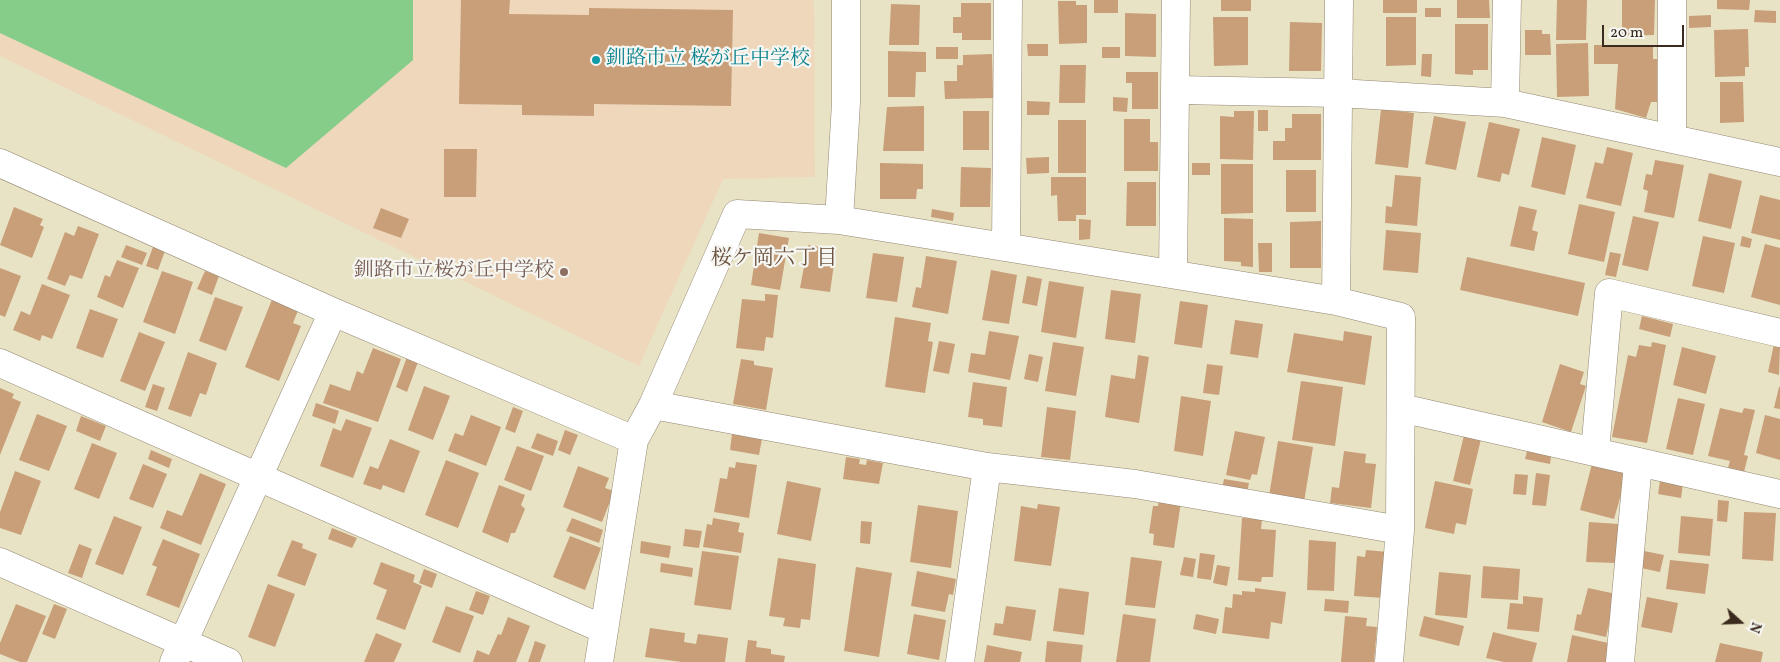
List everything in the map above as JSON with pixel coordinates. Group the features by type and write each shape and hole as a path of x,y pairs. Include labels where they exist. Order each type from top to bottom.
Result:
{"street":[{"path":"839,220 846,103 846,0"},
{"path":"1006,247 1008,0"},
{"path":"1173,274 1176,0"},
{"path":"1336,301 1340,0"},
{"path":"1505,103 1507,0"},
{"path":"1672,0 1672,138"},
{"path":"1176,90 1339,93 1505,103 1780,162"},
{"path":"0,163 333,312 634,440"},
{"path":"599,662 634,440 652,405 737,214 839,220 1336,301 1402,317 1400,530 1389,662"},
{"path":"1595,452 1609,293 1780,333"},
{"path":"178,652 333,312"},
{"path":"0,363 603,629"},
{"path":"652,405 987,467 1135,484 1400,530"},
{"path":"1401,408 1780,494"},
{"path":"1620,662 1638,463"},
{"path":"960,662 987,467"},
{"path":"0,562 178,652 228,662"}],"shaded area":[{"name":"釧路市立桜が丘中学校","path":"0,0 814,0 815,177 723,179 639,366 0,56"}],"green space":[{"path":"0,0 413,0 413,60 286,168 0,33"}],"building":[{"name":"釧路市立 桜が丘中学校","path":"461,0 510,0 509,14 589,15 589,8 733,10 731,106 594,104 594,116 522,115 522,105 459,104"},
{"path":"1094,0 1118,0 1118,13 1094,13"},
{"path":"1221,0 1251,0 1251,11 1221,11"},
{"path":"1383,0 1417,0 1417,13 1383,13"},
{"path":"1457,0 1489,0 1490,18 1457,18"},
{"path":"1557,0 1587,0 1586,40 1556,40"},
{"path":"1622,0 1655,0 1654,35 1622,36"},
{"path":"1717,0 1750,0 1749,10 1717,9"},
{"path":"1058,1 1076,1 1076,5 1087,5 1087,43 1059,44"},
{"path":"961,3 991,3 991,40 962,40 962,33 953,33 953,17 961,17"},
{"path":"891,4 920,5 919,45 889,45"},
{"path":"1425,8 1441,8 1441,17 1425,17"},
{"path":"1755,10 1776,11 1776,23 1754,22"},
{"path":"1125,13 1156,14 1156,57 1125,56"},
{"path":"1711,15 1711,27 1689,28 1689,16"},
{"path":"1213,17 1248,17 1248,65 1214,66"},
{"path":"1386,17 1416,17 1416,65 1386,66"},
{"path":"1290,22 1322,23 1321,71 1289,71"},
{"path":"1455,24 1488,24 1488,70 1473,70 1473,75 1455,74"},
{"path":"1748,29 1749,67 1745,67 1745,76 1715,77 1714,30"},
{"path":"1525,30 1542,30 1542,34 1550,34 1551,55 1525,55"},
{"path":"1588,43 1589,96 1557,97 1556,44"},
{"path":"1027,44 1048,44 1048,56 1028,56"},
{"path":"1594,45 1653,45 1653,59 1657,59 1657,102 1651,102 1646,118 1615,109 1618,64 1594,64"},
{"path":"936,47 958,47 958,59 936,59"},
{"path":"1102,47 1120,47 1120,58 1102,58"},
{"path":"888,51 926,52 926,72 916,72 915,97 888,97"},
{"path":"992,54 993,98 945,99 944,81 957,81 957,65 963,65 963,55"},
{"path":"1422,54 1432,54 1431,77 1421,76"},
{"path":"1060,65 1086,65 1085,103 1059,103"},
{"path":"1126,72 1158,72 1158,109 1132,109 1132,83 1126,83"},
{"path":"1720,82 1743,82 1744,122 1720,123"},
{"path":"1113,97 1128,98 1127,112 1113,111"},
{"path":"1027,101 1050,102 1049,115 1027,115"},
{"path":"924,106 924,151 883,151 887,107"},
{"path":"1381,109 1414,113 1408,168 1375,164"},
{"path":"1258,110 1268,110 1268,131 1258,131"},
{"path":"963,111 989,111 989,150 963,150"},
{"path":"1234,111 1254,111 1253,160 1220,159 1220,116 1234,117"},
{"path":"1292,114 1321,114 1321,160 1273,160 1273,141 1285,141 1285,128 1292,128"},
{"path":"1434,116 1466,122 1456,170 1425,164"},
{"path":"1124,119 1150,119 1150,142 1158,142 1158,171 1124,171"},
{"path":"1058,120 1086,120 1086,173 1058,173"},
{"path":"1489,122 1520,129 1509,175 1502,173 1500,182 1477,177"},
{"path":"1542,137 1576,145 1565,195 1531,187"},
{"path":"1607,147 1633,153 1621,206 1586,198 1595,162 1603,164"},
{"path":"444,149 477,149 476,197 444,197"},
{"path":"1049,157 1049,173 1027,174 1026,158"},
{"path":"1655,160 1684,165 1674,218 1644,212 1648,191 1643,189 1646,174 1652,175"},
{"path":"880,163 923,164 923,189 917,189 916,199 880,199"},
{"path":"1192,163 1210,163 1210,175 1192,175"},
{"path":"1221,164 1253,164 1253,213 1221,214"},
{"path":"961,167 991,168 990,207 960,207"},
{"path":"1286,170 1316,170 1316,212 1286,212"},
{"path":"1709,173 1742,181 1731,229 1698,221"},
{"path":"1395,175 1421,177 1417,226 1385,223 1386,206 1392,207"},
{"path":"1051,177 1086,177 1086,215 1076,215 1076,221 1058,221 1057,195 1051,196"},
{"path":"1127,182 1156,182 1156,226 1126,226"},
{"path":"1760,195 1780,200 1780,240 1751,233"},
{"path":"1579,204 1615,212 1604,262 1568,254"},
{"path":"1519,206 1537,210 1532,230 1538,232 1534,251 1510,246"},
{"path":"14,207 43,219 40,225 44,227 32,258 0,245"},
{"path":"381,208 409,219 401,238 373,228"},
{"path":"932,209 954,213 953,221 931,217"},
{"path":"1633,216 1659,222 1648,271 1622,265"},
{"path":"1224,218 1253,219 1253,267 1241,266 1241,262 1224,261"},
{"path":"1079,219 1091,220 1090,239 1079,240"},
{"path":"1321,221 1321,268 1290,268 1290,222"},
{"path":"78,226 99,234 82,279 70,275 65,286 47,279 65,232 74,236"},
{"path":"1386,230 1421,233 1418,273 1383,270"},
{"path":"759,233 789,238 780,290 751,285"},
{"path":"1703,236 1735,243 1724,293 1692,286"},
{"path":"1742,236 1752,239 1750,248 1740,246"},
{"path":"1258,243 1272,243 1272,272 1259,272"},
{"path":"1765,244 1780,248 1780,305 1751,297"},
{"path":"126,245 147,253 142,265 121,257"},
{"path":"808,245 836,250 830,292 800,288"},
{"path":"153,247 165,251 158,270 146,266"},
{"path":"1610,252 1621,254 1616,277 1605,275"},
{"path":"873,253 904,257 897,302 866,298"},
{"path":"926,256 957,261 948,314 912,307 916,287 921,288"},
{"path":"1467,257 1585,283 1578,316 1460,290"},
{"path":"117,260 139,268 123,308 97,297 105,275 110,277"},
{"path":"0,268 21,276 5,317 0,315"},
{"path":"991,270 1017,275 1009,324 982,320"},
{"path":"162,271 193,282 175,334 143,322"},
{"path":"205,271 219,276 212,295 197,289"},
{"path":"1027,276 1042,279 1037,306 1022,303"},
{"path":"1049,281 1084,287 1076,338 1041,332"},
{"path":"42,284 70,295 52,339 42,335 40,341 13,330 21,311 30,315"},
{"path":"1111,290 1141,294 1135,343 1105,339"},
{"path":"765,294 778,295 773,338 766,337 764,351 736,348 742,299 765,301"},
{"path":"215,297 243,307 226,351 199,341"},
{"path":"273,297 299,308 293,323 301,326 279,381 245,367"},
{"path":"1180,301 1208,305 1202,348 1174,344"},
{"path":"90,309 118,319 103,358 76,348"},
{"path":"1642,316 1673,324 1670,337 1639,329"},
{"path":"895,317 931,323 928,341 933,342 925,393 885,387"},
{"path":"1235,320 1263,324 1258,358 1230,354"},
{"path":"989,331 1019,336 1010,380 968,372 971,353 985,355"},
{"path":"1344,331 1372,336 1365,385 1287,372 1294,333 1343,341"},
{"path":"139,332 165,342 145,391 120,381"},
{"path":"939,341 955,344 949,374 933,371"},
{"path":"1053,342 1084,347 1076,396 1045,391"},
{"path":"1652,342 1666,345 1647,443 1612,437 1628,355 1636,357 1639,345 1651,347"},
{"path":"1774,344 1780,345 1779,375 1768,372"},
{"path":"1682,347 1716,356 1706,394 1673,385"},
{"path":"373,348 401,359 378,422 323,403 330,384 350,391 357,371 363,374"},
{"path":"188,352 217,363 206,395 200,393 191,417 168,409"},
{"path":"1029,354 1043,357 1038,382 1024,379"},
{"path":"1138,355 1149,357 1139,423 1105,417 1111,375 1135,379"},
{"path":"407,357 418,362 407,392 396,387"},
{"path":"741,359 754,361 754,365 773,368 766,410 733,404"},
{"path":"1207,364 1223,366 1219,395 1203,393"},
{"path":"1560,364 1584,372 1580,384 1586,386 1571,432 1542,422"},
{"path":"1301,381 1343,387 1335,446 1292,440"},
{"path":"973,382 1007,387 1002,427 983,425 983,419 968,417"},
{"path":"153,384 165,388 157,411 145,407"},
{"path":"424,386 450,396 433,440 408,430"},
{"path":"1780,387 1780,409 1774,408"},
{"path":"0,388 14,394 12,398 21,402 0,455"},
{"path":"1181,396 1211,401 1203,456 1174,451"},
{"path":"1678,398 1705,404 1693,455 1666,449"},
{"path":"316,403 339,411 335,424 312,416"},
{"path":"513,407 523,411 515,433 505,429"},
{"path":"1047,407 1076,411 1070,460 1041,457"},
{"path":"1720,408 1742,413 1744,408 1755,410 1744,455 1748,456 1744,472 1728,468 1730,461 1708,456"},
{"path":"37,414 67,426 49,471 19,460"},
{"path":"471,415 501,427 486,466 448,451 455,433 463,436"},
{"path":"1765,415 1780,419 1780,460 1756,453"},
{"path":"81,416 106,426 100,441 76,431"},
{"path":"346,419 372,428 353,478 320,466 333,428 341,431"},
{"path":"565,430 578,435 570,455 558,450"},
{"path":"1235,431 1265,437 1257,475 1252,474 1250,480 1226,475"},
{"path":"1465,431 1482,435 1470,485 1453,481"},
{"path":"537,433 558,441 553,456 531,448"},
{"path":"732,434 762,439 759,455 730,450"},
{"path":"390,439 420,451 404,493 383,485 381,490 363,484 370,466 378,469"},
{"path":"1278,441 1313,447 1304,502 1269,496"},
{"path":"92,443 117,453 99,499 74,489"},
{"path":"517,446 544,456 531,491 504,480"},
{"path":"1528,447 1552,451 1550,464 1525,459"},
{"path":"151,450 172,459 169,468 148,459"},
{"path":"1344,451 1366,454 1365,463 1376,464 1371,508 1330,503 1332,487 1339,488"},
{"path":"846,457 860,459 859,464 866,465 867,460 883,463 879,484 843,479"},
{"path":"446,460 479,473 458,528 425,515"},
{"path":"1593,460 1628,470 1614,519 1580,510"},
{"path":"736,462 757,465 749,518 714,512 720,478 727,479 729,467 735,468"},
{"path":"143,464 167,474 153,508 129,499"},
{"path":"578,466 609,478 605,488 614,491 602,522 563,507"},
{"path":"15,471 41,481 21,535 0,528 0,512"},
{"path":"200,473 226,484 201,545 160,528 167,510 182,516"},
{"path":"1536,473 1550,475 1546,506 1532,505"},
{"path":"1515,474 1528,475 1526,495 1513,494"},
{"path":"1224,479 1249,483 1247,493 1222,489"},
{"path":"787,481 821,488 811,541 777,534"},
{"path":"1435,481 1473,489 1466,525 1456,523 1454,534 1425,528"},
{"path":"1660,481 1683,484 1681,498 1658,494"},
{"path":"499,485 525,495 521,505 525,509 515,533 511,533 508,543 482,532"},
{"path":"1159,499 1181,502 1174,548 1153,545 1154,534 1149,533 1153,506 1158,506"},
{"path":"1718,500 1729,501 1727,522 1717,521"},
{"path":"1038,504 1060,507 1051,566 1014,561 1021,506 1037,509"},
{"path":"918,505 958,511 951,568 910,562"},
{"path":"1744,512 1776,513 1773,561 1742,559"},
{"path":"114,516 142,527 123,575 95,564"},
{"path":"1681,516 1713,519 1710,556 1678,553"},
{"path":"572,518 603,530 599,543 566,531"},
{"path":"713,518 740,523 738,532 744,533 741,553 703,547 707,524 712,525"},
{"path":"1242,518 1262,519 1261,529 1276,530 1273,577 1262,577 1261,582 1238,580"},
{"path":"861,521 872,522 870,544 860,543"},
{"path":"1589,522 1619,524 1616,563 1586,562"},
{"path":"332,528 357,538 352,548 328,539"},
{"path":"685,529 702,531 699,548 683,546"},
{"path":"570,536 601,548 585,590 553,577"},
{"path":"163,539 200,554 179,608 146,595 157,567 152,565"},
{"path":"292,540 303,544 302,548 317,554 305,586 277,576"},
{"path":"1309,540 1336,542 1334,591 1307,590"},
{"path":"641,541 671,546 669,558 640,553"},
{"path":"79,544 92,549 82,578 68,573"},
{"path":"1366,550 1388,552 1384,598 1354,596 1357,556 1365,557"},
{"path":"1639,550 1664,555 1660,572 1636,567"},
{"path":"702,551 739,556 731,610 694,605"},
{"path":"1200,553 1215,555 1211,580 1197,578"},
{"path":"1131,557 1162,561 1155,608 1125,605"},
{"path":"1184,557 1196,559 1193,577 1180,575"},
{"path":"778,558 816,564 810,620 801,619 800,628 783,626 785,618 769,616"},
{"path":"1670,560 1709,564 1705,594 1666,589"},
{"path":"381,562 415,575 413,582 422,586 405,630 376,619 387,590 373,584"},
{"path":"661,563 693,568 692,577 660,572"},
{"path":"1217,565 1230,567 1227,586 1213,583"},
{"path":"1483,566 1520,569 1518,600 1481,598"},
{"path":"856,567 892,573 879,657 844,651"},
{"path":"424,569 437,574 432,588 419,583"},
{"path":"917,571 956,579 953,595 949,594 945,612 911,606"},
{"path":"1439,572 1471,575 1467,618 1435,615"},
{"path":"268,584 295,594 275,647 248,637"},
{"path":"1059,588 1089,592 1084,635 1053,631"},
{"path":"1255,588 1286,592 1282,624 1271,622 1269,639 1222,633 1225,607 1232,608 1233,594 1242,595 1242,591 1255,592"},
{"path":"1588,588 1616,594 1606,637 1574,630 1577,614 1581,615"},
{"path":"476,591 490,596 483,615 469,610"},
{"path":"1523,596 1543,598 1539,632 1507,629 1510,603 1523,604"},
{"path":"1647,597 1678,603 1672,633 1641,627"},
{"path":"1325,599 1349,601 1348,613 1324,611"},
{"path":"16,604 46,616 27,662 20,662 0,654 0,643"},
{"path":"54,604 67,609 55,639 42,634"},
{"path":"446,606 474,616 460,653 432,642"},
{"path":"1006,606 1036,610 1031,641 993,635 995,623 1003,624"},
{"path":"914,614 946,620 939,660 907,654"},
{"path":"1123,614 1156,619 1150,662 1116,662"},
{"path":"1196,614 1219,619 1216,634 1193,629"},
{"path":"1345,616 1367,618 1366,626 1377,627 1374,662 1341,662"},
{"path":"1424,616 1464,626 1459,646 1419,636"},
{"path":"508,617 530,626 516,662 473,662 477,650 489,655 498,634 501,635"},
{"path":"650,628 685,633 684,642 696,644 698,634 728,638 725,662 682,662 645,657"},
{"path":"1493,632 1537,643 1532,662 1504,662 1486,658"},
{"path":"376,633 402,644 394,662 364,662"},
{"path":"1572,635 1613,644 1610,662 1567,662"},
{"path":"748,640 757,641 756,647 771,649 771,654 785,656 784,662 745,662"},
{"path":"535,641 546,645 540,662 528,662"},
{"path":"1047,641 1083,645 1081,662 1045,662"},
{"path":"1720,643 1763,652 1761,662 1715,662"},
{"path":"987,645 1022,652 1020,662 984,662"}],"place":[{"name":"釧路市立 桜が丘中学校","path":"596,60"},
{"name":"釧路市立桜が丘中学校","path":"564,272"}],"district":[{"name":"桜ケ岡六丁目","path":"774,260"}]}
